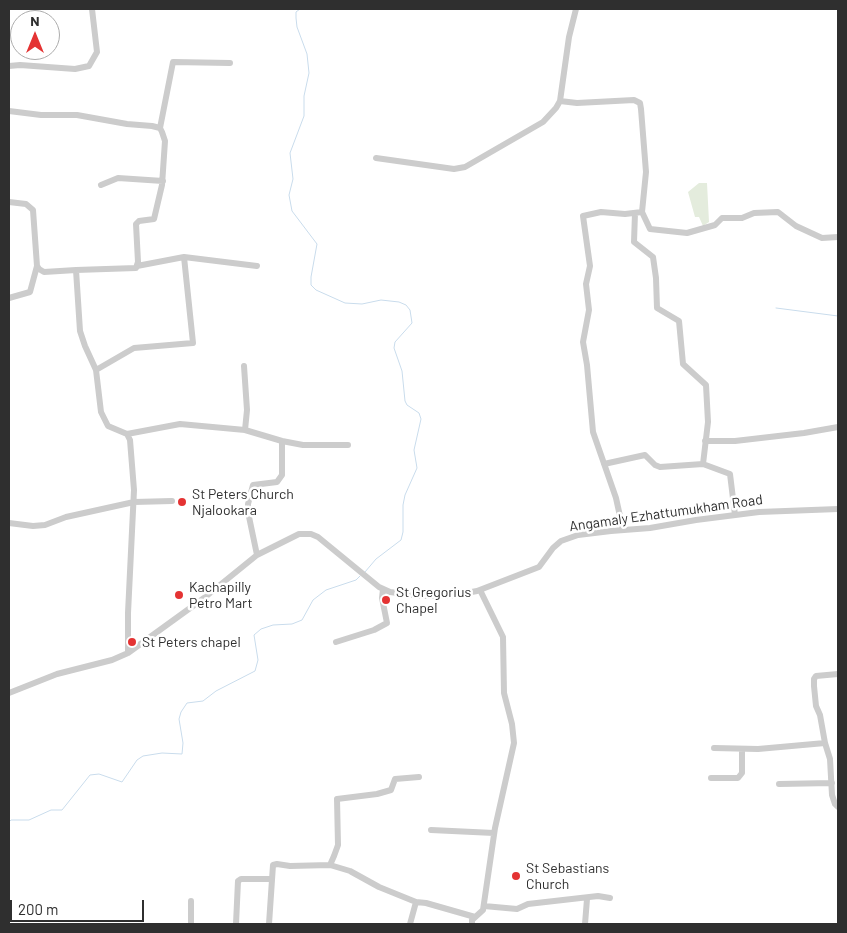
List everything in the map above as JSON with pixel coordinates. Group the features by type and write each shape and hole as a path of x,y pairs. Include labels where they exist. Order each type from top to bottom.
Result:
{"street":[{"path":"9,66 75,69 89,66 97,52 92,9"},
{"path":"376,158 454,169 465,167 543,122 551,115 560,101 569,37 576,9"},
{"path":"137,266 136,224 139,221 154,219 163,181 165,142 160,128 173,62 230,63"},
{"path":"560,101 577,103 634,100 640,103 646,180 634,242 653,257 658,308 678,321 683,364 706,385 708,422 702,464"},
{"path":"9,111 41,115 77,115 160,128"},
{"path":"100,185 118,178 163,181"},
{"path":"9,202 26,204 33,210 37,266 30,292 9,298"},
{"path":"623,530 616,498 593,432 583,342 589,310 586,284 590,266 583,216 601,212 625,214 639,212"},
{"path":"639,212 650,229 687,233 715,225 722,218 742,218 754,213 778,212 796,226 822,238 838,237"},
{"path":"96,370 134,348 193,343 184,257"},
{"path":"37,266 44,272 133,268 184,257 257,266"},
{"path":"76,270 80,331 84,346 96,370 103,418 111,428 128,434 180,424 245,430 303,445 348,445"},
{"path":"244,366 248,410 245,430"},
{"path":"705,440 735,441 838,427"},
{"path":"128,434 134,502 128,613 128,653"},
{"path":"258,555 248,512 248,504 253,485 277,482 282,475 282,441"},
{"path":"604,464 645,455 655,465 660,467 702,464 730,474 735,515"},
{"path":"9,523 33,526 46,525 66,517 134,502 172,501"},
{"name":"Angamaly Ezhattumukham Road","path":"9,692 57,674 112,660 128,653 204,598 258,555 299,534 311,534 332,548 384,590 399,594 450,596 480,590 539,567 553,548 569,537 667,526 735,515 776,511 838,509"},
{"path":"336,642 374,630 387,622 382,598 384,590"},
{"path":"472,924 472,920 483,910 484,906 494,833 514,743 512,724 504,692 503,637 480,590"},
{"path":"838,674 816,676 814,679 814,698 830,759 832,795 838,807"},
{"path":"714,748 742,750 825,743"},
{"path":"711,778 738,778 742,773 742,750"},
{"path":"330,865 338,845 337,799 377,794 391,790 395,779 418,778"},
{"path":"779,784 832,783"},
{"path":"431,830 494,833"},
{"path":"269,924 273,865 277,864 290,866 330,865 355,873 416,902 475,917"},
{"path":"236,924 238,881 241,879 272,879"},
{"path":"484,906 517,909 528,904 598,896 610,898"},
{"path":"585,924 587,898"},
{"path":"191,900 191,924"},
{"path":"410,924 416,902"}],"green space":[{"path":"699,183 707,183 709,222 703,226 699,217 695,217 688,192"}],"waterway":[{"path":"300,9 296,12 297,27 307,54 309,73 304,96 304,116 290,153 293,179 289,195 292,211 317,244 311,285 316,290 345,303 362,304 381,300 399,302 406,305 410,310 412,323 395,342 394,348 402,371 405,401 407,405 419,413 421,419 414,450 417,468 405,495 401,540 376,559 365,572"},
{"path":"776,308 838,316"},
{"path":"9,822 11,820 29,820 51,810 62,810 90,775 99,774 122,782 137,760 143,756 162,753 182,754 183,743 179,719 181,712 187,703 203,701 216,691 255,671 258,660 254,635 261,629 273,625 292,624 302,620 313,600 326,590 356,580 360,576"}],"place":[{"name":"St Peters Church Njalookara","path":"182,502"},
{"name":"Kachapilly Petro Mart","path":"179,595"},
{"name":"St Gregorius Chapel","path":"386,600"},
{"name":"St Peters chapel","path":"132,642"},
{"name":"St Sebastians Church","path":"516,876"}]}
